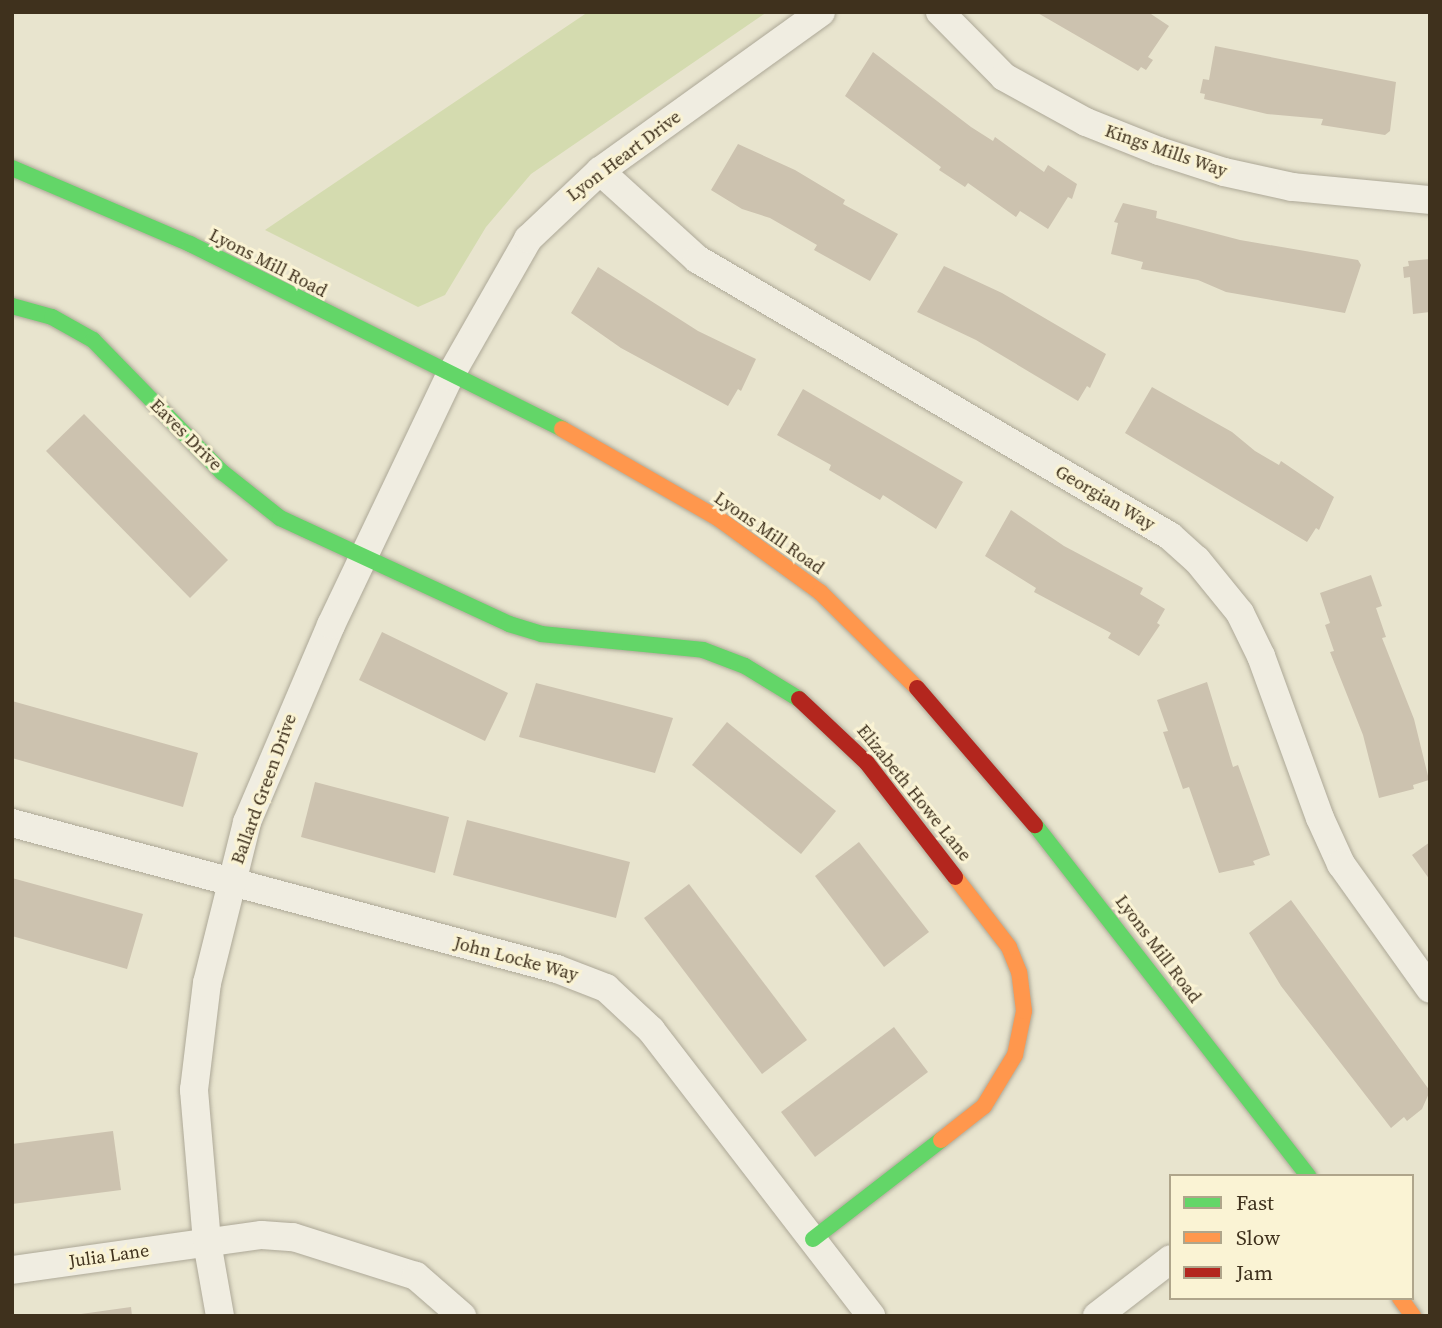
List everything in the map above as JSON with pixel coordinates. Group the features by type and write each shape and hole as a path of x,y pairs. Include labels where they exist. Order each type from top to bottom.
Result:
{"main road":[{"name":"Lyons Mill Road","path":"12,167 190,244 648,475 809,584 856,625 996,774 1296,1172"},
{"name":"Eaves Drive","path":"12,306 52,317 93,340 254,500 280,518 366,557"},
{"name":"Elizabeth Howe Lane","path":"366,557 472,610 530,631 703,650 778,684 839,732 867,763 1009,947 1019,972 1024,1011 1015,1055 1002,1081 984,1106 956,1131 813,1239"},
{"path":"1401,1300 1413,1316"}],"street":[{"name":"Lyon Heart Drive","path":"450,376 528,240 600,170 821,12"},
{"name":"Kings Mills Way","path":"940,12 1004,76 1086,122 1159,151 1224,172 1292,187 1430,200"},
{"name":"Georgian Way","path":"600,170 696,259 1170,536 1197,560 1240,613 1261,656 1320,818 1341,863 1430,989"},
{"name":"Ballard Green Drive","path":"220,1316 207,1242 194,1090 207,983 230,882 281,737 450,376"},
{"path":"12,823 230,882"},
{"name":"John Locke Way","path":"230,882 557,969 606,988 651,1030 871,1316"},
{"name":"Julia Lane","path":"12,1270 262,1235 315,1243 416,1276 462,1316"},
{"path":"1097,1316 1169,1261"}],"green space":[{"path":"588,12 767,12 531,174 486,227 445,295 418,307 265,230"}],"building":[{"path":"1036,12 1148,12 1169,26 1148,57 1153,60 1146,70 1141,67 1138,71"},
{"path":"1215,46 1396,82 1390,131 1385,135 1321,125 1323,119 1267,114 1204,99 1205,94 1200,93 1203,79 1209,80"},
{"path":"873,52 971,127 993,141 995,137 1044,172 1048,165 1077,184 1072,199 1068,197 1048,229 1020,211 1016,217 968,183 965,187 939,170 941,167 845,96"},
{"path":"738,144 795,170 845,200 843,204 898,234 870,281 814,250 817,245 770,218 742,209 711,190"},
{"path":"1123,203 1157,211 1156,218 1240,240 1358,260 1361,265 1345,313 1226,292 1198,280 1141,269 1143,262 1111,254 1118,223 1114,222"},
{"path":"1430,259 1430,312 1413,314 1410,277 1404,278 1403,267 1409,266 1408,261"},
{"path":"944,266 1002,293 1106,354 1090,388 1087,386 1078,401 976,340 917,312"},
{"path":"598,267 698,331 756,359 741,391 738,389 728,406 621,348 571,313"},
{"path":"1152,387 1232,432 1255,451 1279,465 1281,461 1334,497 1319,530 1316,528 1307,542 1125,433"},
{"path":"803,389 963,482 936,529 883,495 880,500 829,470 831,465 777,435"},
{"path":"84,414 228,560 190,598 46,451"},
{"path":"1011,510 1064,546 1143,588 1140,594 1165,609 1157,623 1160,625 1139,656 1108,638 1111,633 1034,592 1036,588 985,556"},
{"path":"1371,575 1382,606 1376,608 1386,637 1382,638 1414,719 1429,780 1413,785 1414,789 1379,798 1363,735 1330,652 1334,651 1325,625 1330,623 1320,593"},
{"path":"382,632 508,693 485,741 359,680"},
{"path":"1207,682 1233,767 1238,765 1270,855 1253,861 1255,865 1219,873 1189,787 1183,789 1163,732 1168,731 1157,700"},
{"path":"536,683 673,718 655,773 519,737"},
{"path":"12,701 198,753 183,807 12,758"},
{"path":"727,722 836,811 801,854 692,765"},
{"path":"315,782 449,817 435,873 301,837"},
{"path":"467,820 630,862 616,918 453,875"},
{"path":"859,842 929,932 884,967 815,876"},
{"path":"1430,842 1430,880 1412,855"},
{"path":"12,878 143,914 127,969 12,936"},
{"path":"689,884 807,1040 762,1074 644,918"},
{"path":"1291,900 1430,1091 1422,1109 1407,1121 1404,1117 1391,1128 1281,986 1249,933"},
{"path":"894,1027 928,1072 815,1157 781,1112"},
{"path":"113,1131 121,1190 12,1204 12,1144"},
{"path":"131,1307 132,1316 81,1316 81,1314"}],"traffic: fast":[{"path":"12,168 190,244 562,429"},
{"path":"12,306 52,317 93,340 222,472 280,518 509,624 541,634 703,650 745,666 799,699"},
{"path":"1035,825 1306,1174"},
{"path":"813,1239 941,1140"}],"traffic: slow":[{"path":"562,429 719,519 820,592 917,688"},
{"path":"941,1140 984,1106 1015,1055 1024,1011 1019,972 1009,947 955,877"},
{"path":"1401,1300 1413,1316"}],"traffic: jam":[{"path":"917,688 1035,825"},
{"path":"799,699 867,763 955,877"}]}
